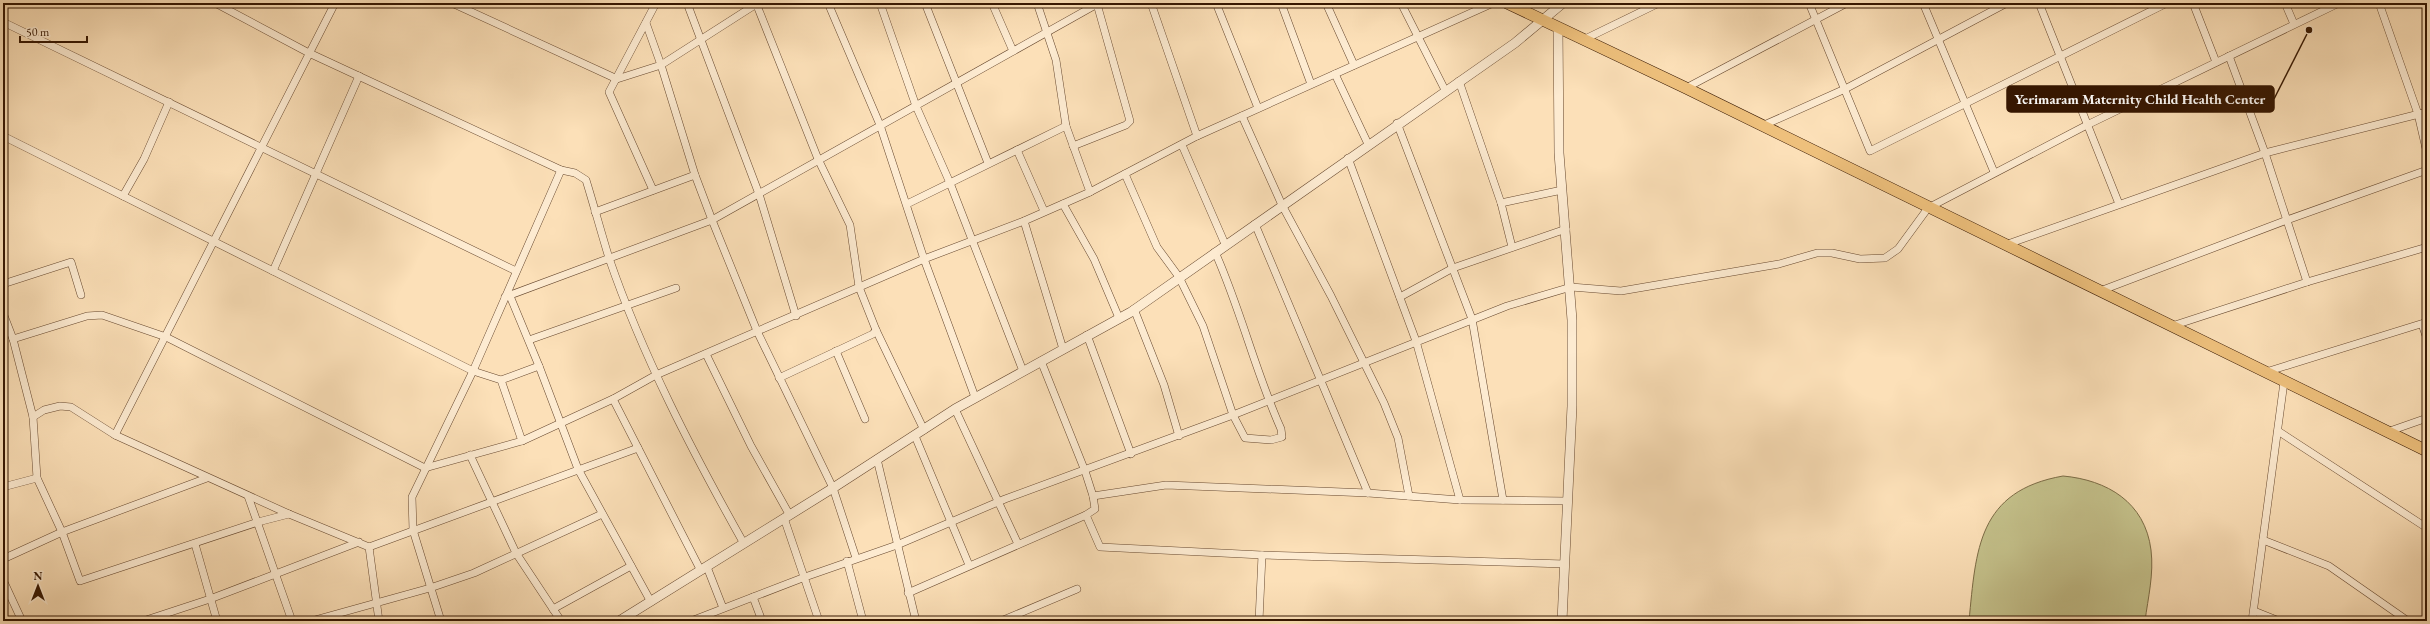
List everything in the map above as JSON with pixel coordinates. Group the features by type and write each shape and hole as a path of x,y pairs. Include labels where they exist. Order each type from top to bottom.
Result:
{"main road":[{"path":"1507,3 1686,88 2264,373 2427,451"}],"street":[{"path":"215,3 309,53 561,170 576,173 586,180 610,259 656,375 695,456 743,542"},
{"path":"115,436 335,3"},
{"path":"452,3 618,79 661,65 702,40 757,3 818,159 850,225 859,287 876,330 924,430"},
{"path":"653,190 609,92 618,79 656,3"},
{"path":"687,3 759,194 796,316"},
{"path":"828,3 880,125 924,259 975,397"},
{"path":"880,3 916,106 974,241 1022,371"},
{"path":"925,3 958,82 988,163"},
{"path":"992,3 1013,51"},
{"path":"1038,3 1048,32 1059,73 1066,126 1090,192"},
{"path":"1150,3 1197,136"},
{"path":"1216,3 1258,108"},
{"path":"1281,3 1311,84"},
{"path":"1326,3 1354,65"},
{"path":"1401,3 1445,90"},
{"path":"13,338 87,316 102,315 166,337 426,468 522,441 613,399 656,375 757,331 796,316 924,259 1024,221 1090,192 1197,136 1493,3"},
{"path":"619,621 704,569 743,542 833,488 955,409 1134,309 1397,123 1515,43 1563,3"},
{"path":"1583,40 1659,3"},
{"path":"1809,3 1870,151 2167,3"},
{"path":"1686,88 1847,3"},
{"path":"1923,3 1994,172"},
{"path":"1761,126 1844,89 2007,3"},
{"path":"2039,3 2119,204"},
{"path":"2193,3 2216,62"},
{"path":"2285,3 2294,24"},
{"path":"691,621 707,619 723,608 847,561 897,545 997,503 1179,436 1507,306 1571,287 1621,291 1779,264 1817,253 1832,253 1860,259 1885,258 1898,249 1928,208 2087,124 2339,3"},
{"path":"2379,3 2418,114 2427,153"},
{"path":"508,297 712,220 818,159 1098,4 1130,121 1126,125 1073,146"},
{"path":"3,22 516,271"},
{"path":"646,23 661,65 695,175 712,220 757,331 833,488 856,558"},
{"path":"1558,28 1562,190 1571,287 1572,406 1562,621"},
{"path":"2229,56 2265,153 2307,282"},
{"path":"1335,74 1368,144"},
{"path":"273,271 359,76"},
{"path":"1459,81 1501,203 1512,247"},
{"path":"123,196 144,159 169,102"},
{"path":"2004,245 2265,153 2427,112"},
{"path":"1242,116 1282,205 1331,296 1384,403 1398,438 1409,496"},
{"path":"1397,123 1472,319 1502,500"},
{"path":"907,204 1066,126"},
{"path":"3,136 473,371 501,380 540,366"},
{"path":"1182,145 1225,244"},
{"path":"1017,150 1044,211"},
{"path":"1348,158 1416,341 1460,500"},
{"path":"441,621 413,530 412,497 508,297 516,271 561,170"},
{"path":"2100,291 2287,220 2427,170"},
{"path":"1125,174 1157,247 1179,278 1203,326 1233,415 1245,438 1271,440 1282,437 1281,429 1253,360 1232,291 1215,252"},
{"path":"595,212 695,175"},
{"path":"1501,203 1562,190"},
{"path":"1063,204 1094,259 1119,318"},
{"path":"1024,221 1063,349"},
{"path":"1255,224 1322,379 1368,493"},
{"path":"1400,297 1453,268 1566,229"},
{"path":"2171,326 2307,282 2427,247"},
{"path":"3,284 71,262 81,295"},
{"path":"529,340 676,288"},
{"path":"508,297 540,366 578,469 651,602"},
{"path":"1134,309 1164,385 1179,436"},
{"path":"3,312 13,338 33,417 37,478 62,532 80,581 258,522 289,514"},
{"path":"2264,373 2424,323 2427,339"},
{"path":"779,378 873,334 876,330"},
{"path":"1087,335 1131,454"},
{"path":"836,351 865,419"},
{"path":"706,354 786,516 819,621"},
{"path":"908,593 1086,515 1095,509 1094,496 1085,470 1041,361"},
{"path":"501,380 522,441"},
{"path":"2252,621 2284,382"},
{"path":"613,399 704,569 723,608"},
{"path":"33,417 54,407 71,406 115,436 289,514 369,547 638,448"},
{"path":"955,409 997,503 1018,544"},
{"path":"2387,432 2427,418"},
{"path":"2278,431 2427,528"},
{"path":"915,436 950,523 969,565"},
{"path":"470,455 490,503 516,553 561,621"},
{"path":"877,459 908,593 916,621"},
{"path":"3,486 37,478"},
{"path":"3,559 62,532 207,478"},
{"path":"1094,496 1166,485 1368,493 1460,500 1568,501"},
{"path":"248,496 277,574 292,621"},
{"path":"311,621 430,588 474,574 602,514"},
{"path":"1086,515 1100,547 1262,555 1565,564"},
{"path":"2263,540 2330,566 2408,621"},
{"path":"143,621 210,599 359,542"},
{"path":"194,544 217,621"},
{"path":"369,547 379,621"},
{"path":"1259,621 1262,555"},
{"path":"847,561 863,621"},
{"path":"553,609 631,566"},
{"path":"3,580 22,621"},
{"path":"1001,621 1077,589"},
{"path":"752,597 762,621"},
{"path":"2254,611 2279,621"}],"shaded area":[{"path":"2063,476 2094,482 2109,489 2121,496 2141,519 2147,533 2152,559 2145,621 1969,621 1979,547 1987,527 1998,509 2013,495 2035,484"}],"place":[{"name":"Yerimaram Maternity Child Health Center","path":"2309,30"}]}
